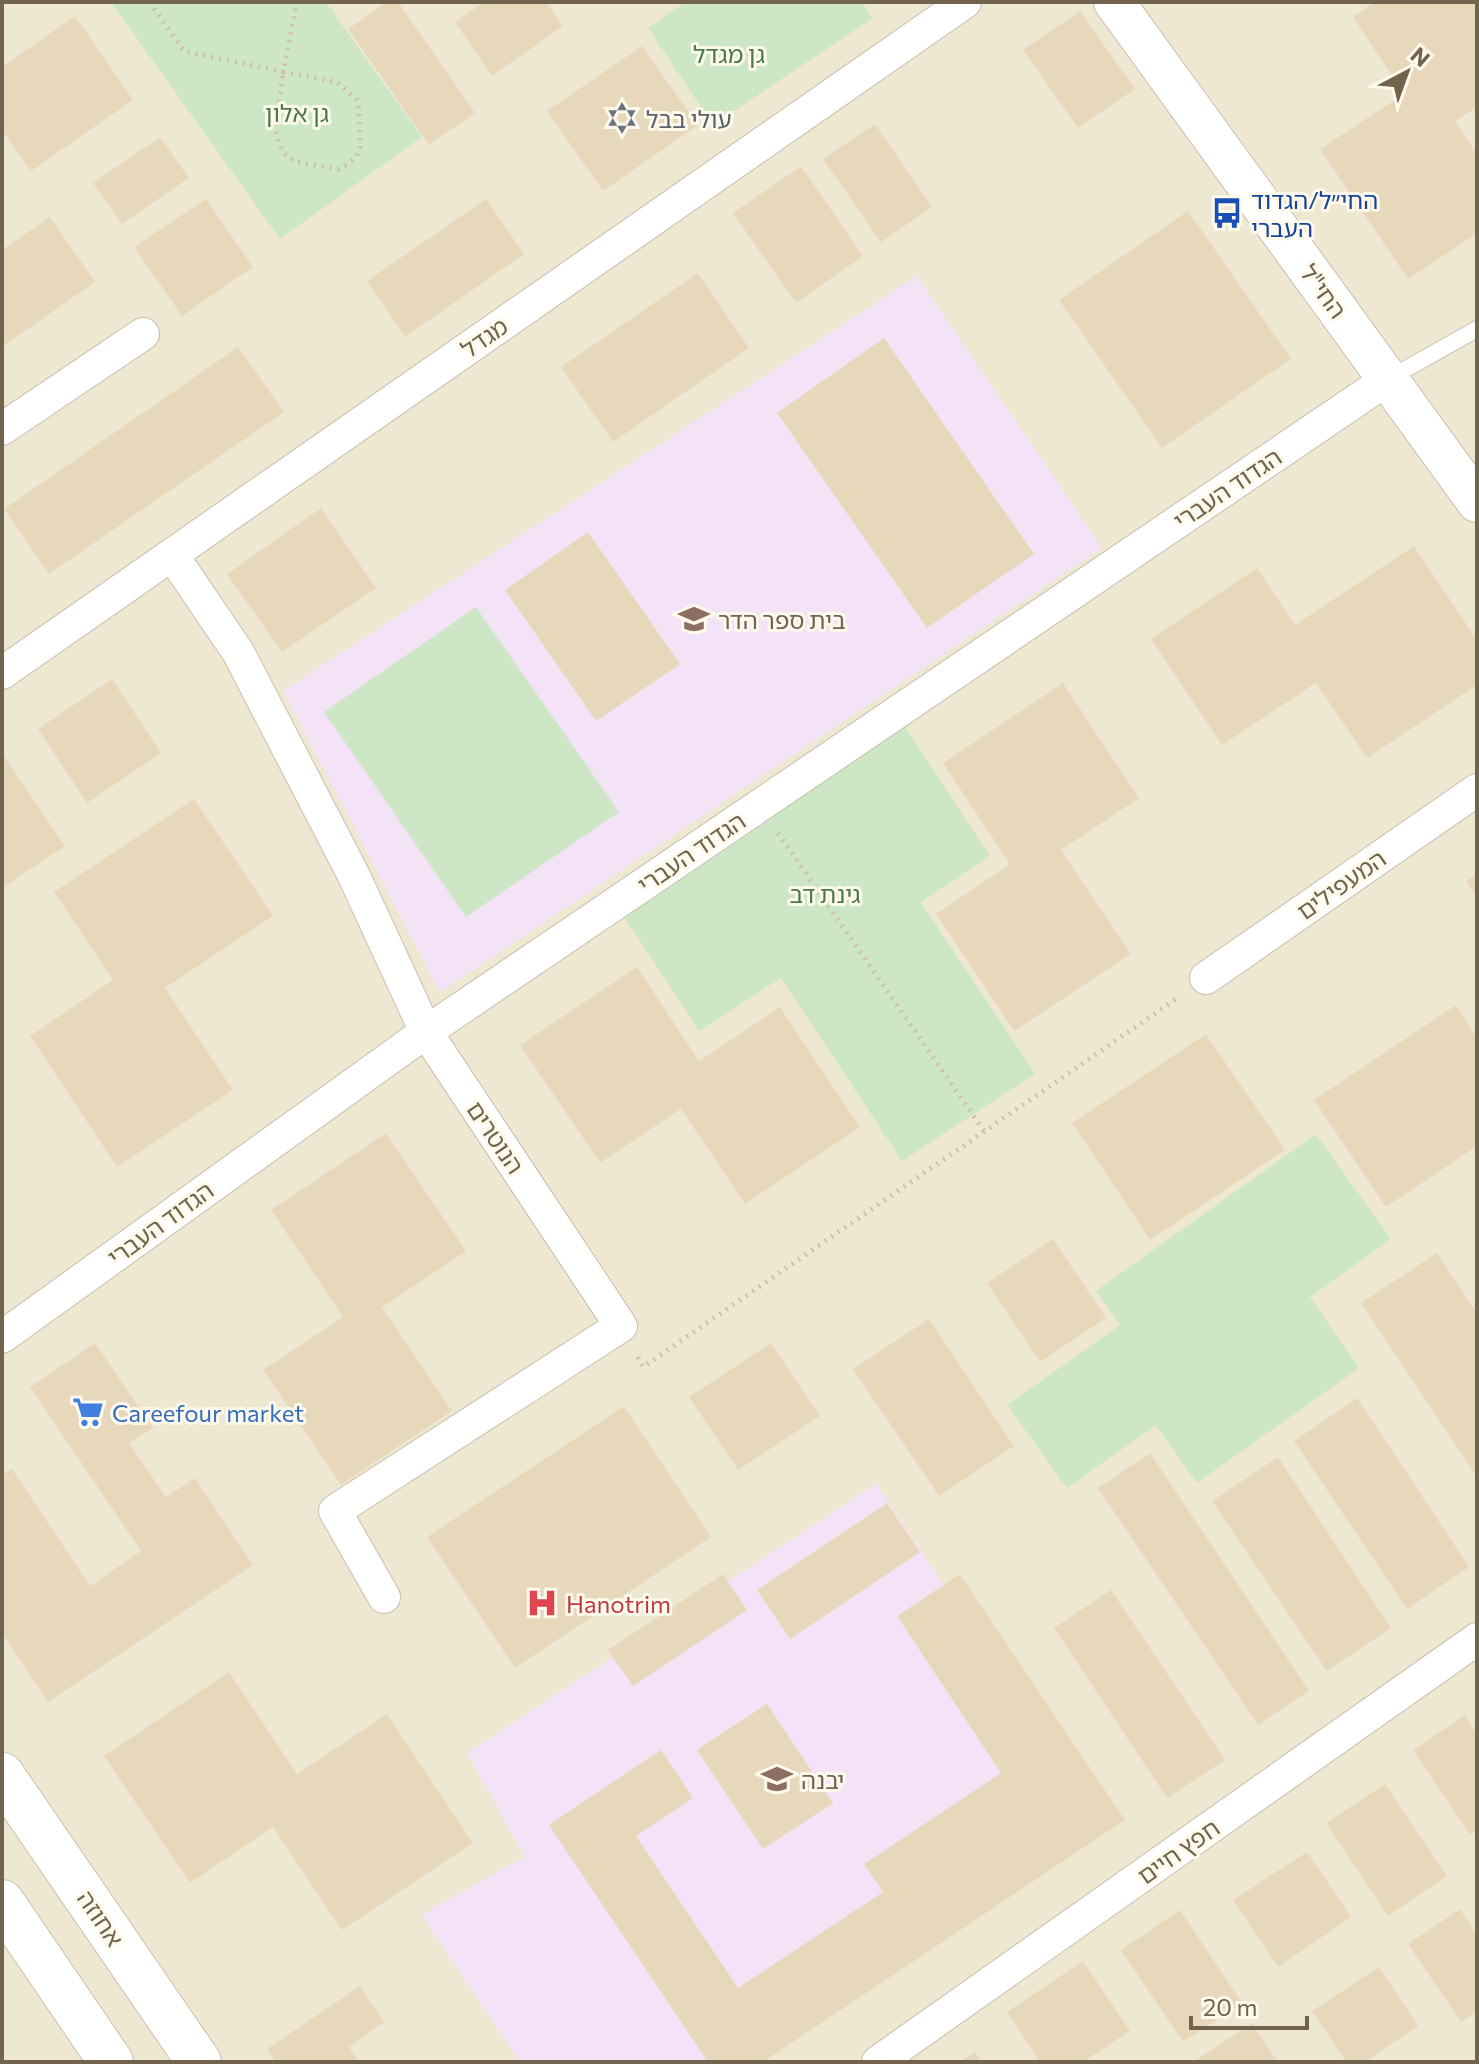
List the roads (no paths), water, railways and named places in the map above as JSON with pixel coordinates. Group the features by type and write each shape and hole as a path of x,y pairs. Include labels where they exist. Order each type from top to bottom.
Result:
{"main road":[{"name":"אחוזה","path":"2,1775 199,2062"},
{"path":"2,1902 111,2062"}],"street":[{"name":"מגדל","path":"2,673 965,2"},
{"name":"החי\"ל","path":"1114,2 1477,502"},
{"path":"2,429 143,334"},
{"name":"הגדוד העברי","path":"2,1337 426,1032 1388,379"},
{"name":"הנוטרים","path":"172,555 245,665 354,876 426,1032 621,1326 335,1511 384,1597"},
{"name":"המעפילים","path":"1206,978 1477,790"},
{"name":"חפץ חיים","path":"878,2062 1477,1639"}],"lane":[{"path":"1388,379 1477,329"}],"place":[{"name":"עולי בבל","path":"622,118"},
{"name":"החי״ל/הגדוד העברי","path":"1227,213"},
{"name":"בית ספר הדר","path":"694,619"},
{"name":"Careefour market","path":"88,1412"},
{"name":"Hanotrim","path":"542,1603"},
{"name":"יבנה","path":"777,1779"}],"park label":[{"name":"גן מגדל","path":"729,53"},
{"name":"גן אלון","path":"297,112"},
{"name":"גינת דב","path":"825,893"}]}
